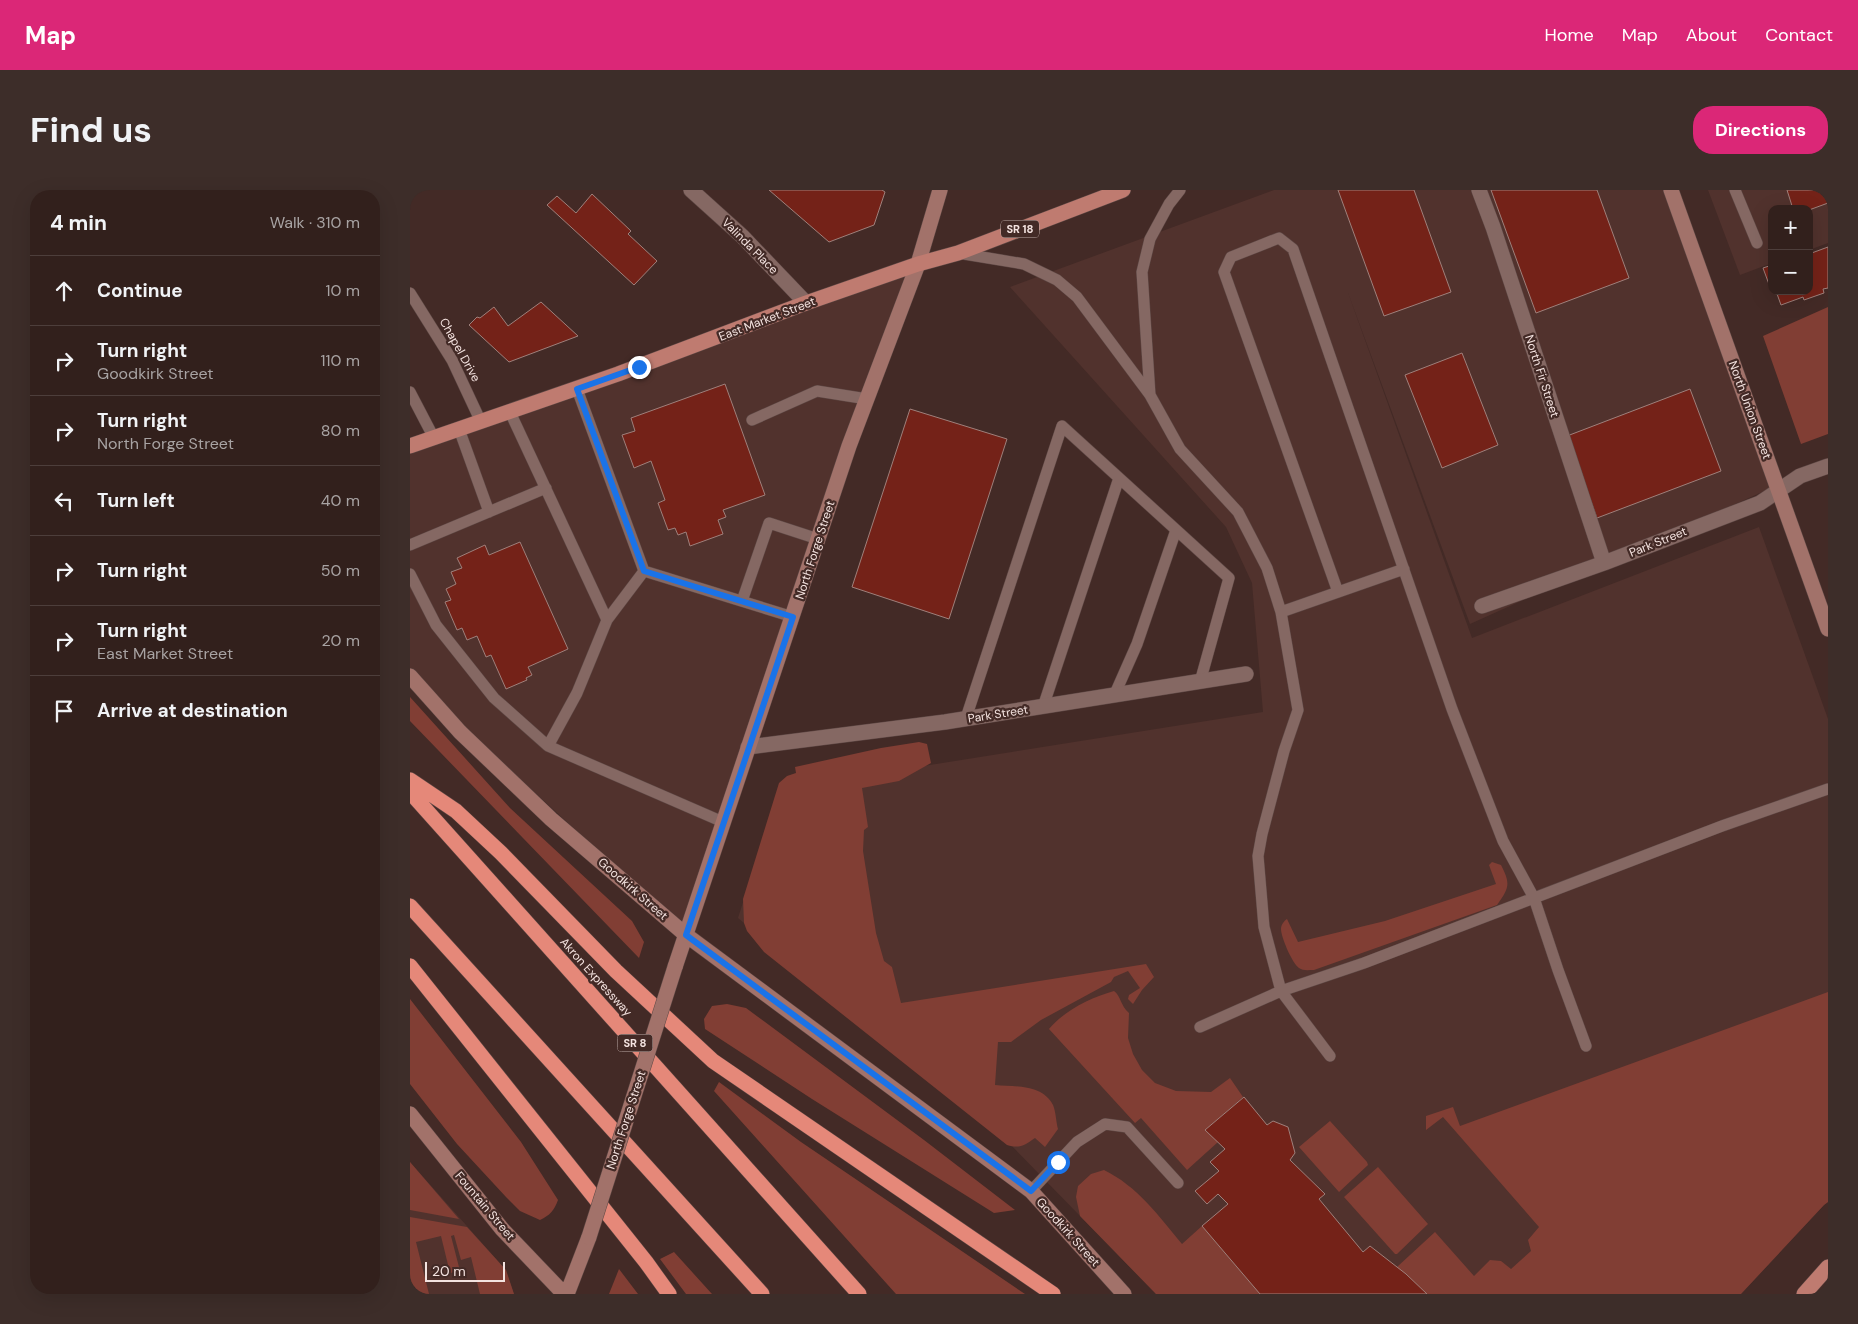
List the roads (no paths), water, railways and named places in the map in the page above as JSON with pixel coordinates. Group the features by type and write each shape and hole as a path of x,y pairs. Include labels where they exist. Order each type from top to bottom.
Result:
{"highway":[{"path":"410,780 456,811 501,853 616,970 712,1060 1053,1294"},
{"name":"Akron Expressway","path":"410,792 859,1294"},
{"path":"410,906 762,1294"},
{"path":"410,966 646,1262 669,1294"}],"main road":[{"name":"East Market Street","path":"410,446 700,345 806,303 918,264 958,253 1123,190"},
{"path":"1804,1294 1828,1267"}],"street":[{"name":"Valinda Place","path":"691,190 742,236 806,303"},
{"name":"North Forge Street","path":"566,1294 589,1237 675,967 818,539 867,399 918,264 940,190"},
{"name":"North Fir Street","path":"1479,190 1493,227 1604,563"},
{"name":"North Union Street","path":"1670,190 1828,630"},
{"name":"Park Street","path":"1482,606 1604,563 1760,504 1800,476 1828,466"},
{"name":"Park Street","path":"748,747 1043,707 1246,674"},
{"name":"Goodkirk Street","path":"410,676 460,732 551,819 686,935 1031,1191 1124,1294"},
{"name":"Fountain Street","path":"410,1114 502,1229 566,1294"}],"lane":[{"path":"1150,395 1142,272 1150,238 1169,204 1180,190"},
{"path":"1735,190 1757,243"},
{"path":"1338,592 1224,272 1231,257 1280,238 1293,248 1452,709 1503,841 1534,898 1586,1046"},
{"path":"958,253 1024,264 1057,280 1077,297 1150,395 1180,449 1238,512 1267,568 1281,612 1298,710 1284,751 1258,856 1264,927 1281,991 1330,1056"},
{"name":"Chapel Drive","path":"410,293 452,360 481,422"},
{"path":"577,389 644,571"},
{"path":"752,420 818,391 867,399"},
{"path":"410,392 434,438"},
{"path":"510,412 607,620"},
{"path":"966,718 1062,426 1229,578 1200,682"},
{"path":"459,430 489,512"},
{"path":"1043,707 1119,478"},
{"path":"410,545 546,488"},
{"path":"742,601 769,523 818,539"},
{"path":"1114,696 1136,644 1176,530"},
{"path":"1281,612 1404,569"},
{"path":"644,571 793,617"},
{"path":"548,746 577,693 607,620 644,571"},
{"path":"410,574 436,625 494,698 548,746 723,822"},
{"path":"1200,1027 1281,991 1364,964 1722,826 1828,789"},
{"path":"1031,1191 1077,1142 1105,1124 1127,1127 1178,1183"}]}
